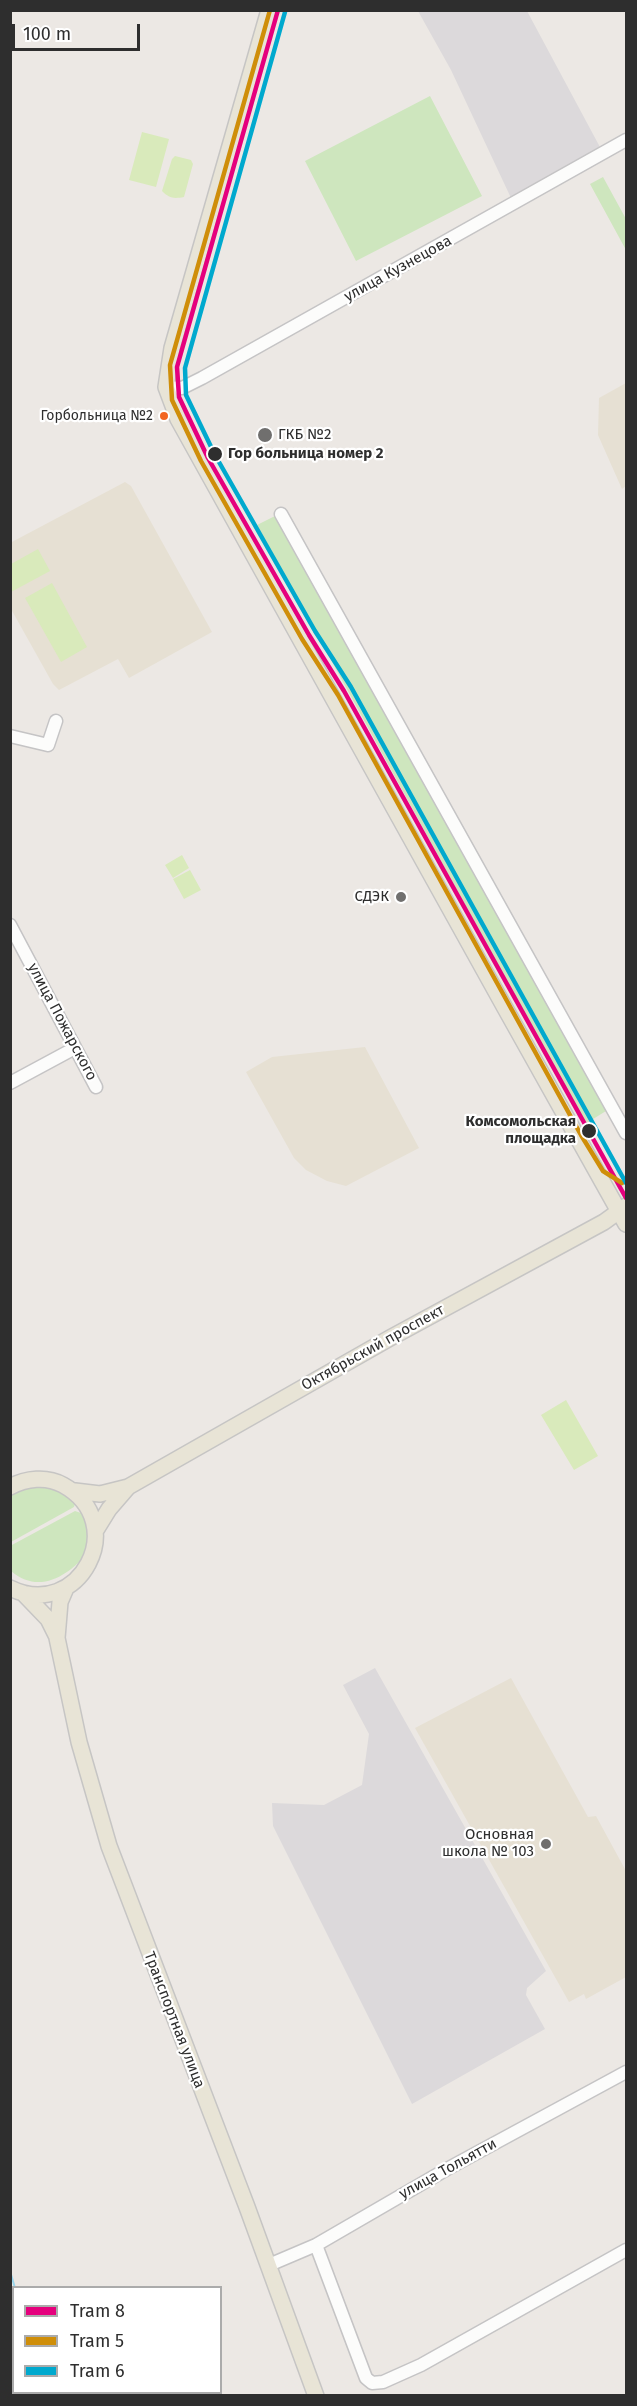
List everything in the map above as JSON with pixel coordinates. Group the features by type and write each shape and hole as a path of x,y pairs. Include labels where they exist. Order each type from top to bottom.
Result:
{"main road":[{"path":"269,10 172,348 166,387 178,419 290,623 625,1213"},
{"name":"Октябрьский проспект","path":"13,1483 38,1479 57,1482 75,1491 100,1494 128,1487 370,1349 625,1213"},
{"name":"Октябрьский проспект","path":"96,1530 109,1509 128,1487"},
{"path":"17,1590 38,1595 66,1588 80,1577 90,1563 96,1547 96,1530 88,1509 75,1491"},
{"name":"Транспортная улица","path":"57,1638 60,1602 66,1588"},
{"name":"Транспортная улица","path":"17,1590 48,1619 57,1638 79,1742 109,1846 316,2396"}],"street":[{"name":"улица Кузнецова","path":"166,387 182,388 202,378 627,141"},
{"path":"281,514 627,1133"},
{"path":"10,736 48,744 56,721"},
{"name":"улица Пожарского","path":"10,925 96,1087"},
{"path":"10,1083 75,1048"},
{"name":"улица Тольятти","path":"268,2265 316,2245 447,2169 627,2072"},
{"path":"316,2245 366,2378 372,2383 382,2382 421,2365 627,2250"}],"shaded area":[{"path":"418,11 527,11 601,149 511,198 451,70"},
{"path":"626,383 626,486 622,489 598,435 599,398"},
{"path":"125,482 131,486 212,632 129,678 118,659 59,690 53,684 11,609 10,543"},
{"path":"365,1047 419,1148 346,1186 327,1181 306,1170 294,1158 246,1072 272,1057"},
{"path":"375,1668 546,1971 527,1988 526,1995 545,2029 412,2104 273,1826 272,1803 324,1805 362,1785 369,1734 343,1685"},
{"name":"Основная школа № 103","path":"511,1678 588,1817 596,1816 626,1871 626,1977 586,1999 584,1994 569,2002 415,1728"},
{"path":"11,2304 12,2394 33,2395 11,2395"}],"green space":[{"path":"430,96 482,196 356,261 305,161"},
{"path":"142,132 169,139 156,187 129,180"},
{"path":"175,156 191,160 193,164 184,197 177,198 162,191"},
{"path":"603,177 626,219 626,250 590,184"},
{"path":"275,516 606,1111 585,1124 257,525"},
{"path":"38,549 50,571 11,592 11,564"},
{"path":"52,583 87,647 61,662 25,598"},
{"path":"182,855 189,868 173,878 165,865"},
{"path":"190,870 201,890 184,899 173,879"},
{"path":"566,1400 598,1456 574,1470 541,1415"},
{"path":"29,1484 48,1485 76,1500 74,1507 11,1542 11,1491"},
{"path":"75,1511 87,1515 89,1551 81,1560 63,1575 43,1582 32,1582 11,1571 10,1546"}],"waterway":[{"path":"10,2271 14,2286"}],"tram line":[{"name":"5","path":"270,10 170,365 172,400 201,461 302,639 338,695 581,1135 603,1171 622,1183"},
{"name":"8","path":"278,10 177,367 179,397 208,458 309,635 344,691 626,1198"},
{"name":"6","path":"285,12 185,368 186,395 215,455 315,631 351,687 626,1183"}],"place":[{"name":"Горбольница №2","path":"164,416"},
{"name":"ГКБ №2","path":"265,435"},
{"name":"Гор больница номер 2","path":"215,454"},
{"name":"СДЭК","path":"401,897"},
{"name":"Комсомольская площадка","path":"589,1131"},
{"name":"Основная школа № 103","path":"546,1844"}]}
